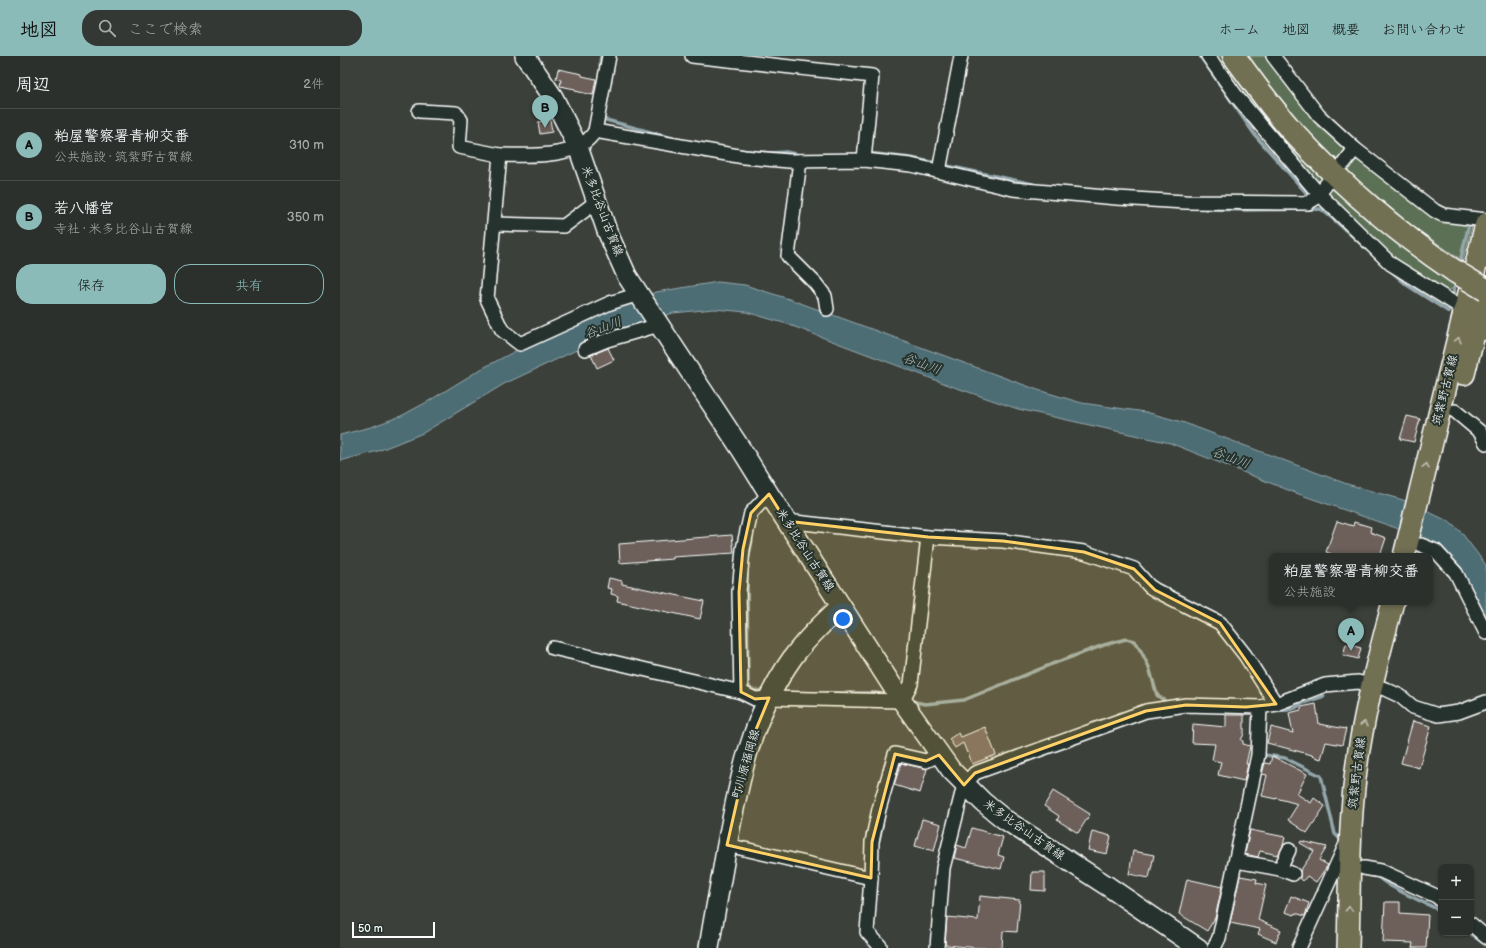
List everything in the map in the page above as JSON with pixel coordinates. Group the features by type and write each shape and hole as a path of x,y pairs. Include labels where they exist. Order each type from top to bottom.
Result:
{"highway":[{"path":"1234,56 1260,91 1294,132 1346,186 1431,255 1486,283"},
{"path":"1242,56 1288,116 1320,152 1390,214 1457,268 1486,289"}],"main road":[{"name":"米多比谷山古賀線","path":"525,56 553,97 578,147 607,231 627,276 741,449 902,701 940,755 964,785 1004,819 1109,887 1198,948"},
{"name":"筑紫野古賀線","path":"1423,507 1455,411 1476,323 1486,224"},
{"name":"筑紫野古賀線","path":"1415,547 1423,507 1486,289"},
{"name":"筑紫野古賀線","path":"1362,948 1368,795 1378,687 1392,605"},
{"name":"筑紫野古賀線","path":"1348,948 1351,832 1358,751 1405,605"},
{"name":"町川原福岡線","path":"709,948 737,792 750,744 761,713 793,657 809,637 841,606"}],"street":[{"path":"419,111 456,113 461,120 459,147 500,155 542,155 564,152 578,147 591,138 595,131 609,56"},
{"path":"692,56 872,76 864,160"},
{"path":"938,172 961,56"},
{"path":"1208,56 1237,97 1318,193 1391,264 1457,305 1476,323"},
{"path":"1273,56 1319,116 1355,149 1435,211 1444,215 1486,220"},
{"path":"595,131 744,157 800,161 864,160 911,165 1013,189 1117,198 1185,202 1308,203 1316,198 1318,193 1328,182"},
{"path":"1344,163 1355,149"},
{"path":"500,155 487,299 502,330 520,344 610,303 639,295"},
{"path":"800,161 788,256 815,283 825,296 828,309"},
{"path":"494,224 564,226 596,202"},
{"path":"585,350 607,340 659,325"},
{"path":"1455,411 1480,432 1486,443"},
{"path":"742,692 740,592 743,549 751,513 769,494"},
{"path":"786,520 928,537 1003,541 1084,552 1134,569 1149,586 1155,590 1220,623 1246,655 1276,704"},
{"path":"553,648 742,692 755,699 902,701 911,684 928,537"},
{"path":"1415,547 1436,551 1456,573 1486,633"},
{"path":"937,948 943,868 964,785 975,773 1146,711 1186,705 1260,707 1276,704 1325,685 1358,682 1378,687 1400,696 1413,707 1438,715 1459,712 1486,702"},
{"path":"1214,948 1219,938 1258,755 1260,707"},
{"path":"880,948 880,946 867,932 872,842 879,809 895,754 926,761 940,755"},
{"path":"1299,948 1351,832"},
{"path":"727,845 871,878"},
{"path":"1280,870 1289,850"},
{"path":"1236,861 1292,874"},
{"path":"1364,868 1380,871 1438,898"},
{"path":"1474,926 1486,936"}],"highlighted area":[{"path":"769,494 786,521 928,537 1003,541 1084,552 1134,569 1155,590 1220,623 1276,704 1246,707 1186,705 1146,711 975,773 964,785 939,755 926,761 895,754 872,842 871,878 727,845 750,744 769,698 755,699 741,692 739,592 743,549 751,513"}],"green space":[{"path":"1212,56 1229,56 1324,179 1319,181 1309,179"},
{"path":"1247,56 1265,56 1343,143 1345,149 1344,154 1338,163 1302,124"},
{"path":"1360,160 1436,216 1473,223 1463,261 1415,228 1346,171 1345,168 1352,161"},
{"path":"1335,179 1457,283 1452,289 1446,292 1410,272 1377,246 1326,194"}],"water":[{"name":"谷山川","path":"718,282 745,285 792,300 1038,390 1082,403 1146,412 1182,422 1347,484 1403,500 1448,521 1461,532 1486,565 1486,624 1457,567 1396,528 1293,492 1170,443 1018,409 954,387 787,324 746,312 714,309 673,313 615,332 504,384 423,433 378,451 340,461 340,435 371,427 401,416 481,369 527,345 624,303 656,292"}],"building":[{"path":"558,69 582,74 582,76 596,79 593,95 560,86 561,80 556,79"},
{"path":"550,119 552,132 540,134 538,122"},
{"path":"608,348 614,360 597,368 591,355"},
{"path":"1407,416 1420,419 1414,442 1400,439"},
{"path":"1337,521 1353,526 1354,522 1371,527 1370,532 1386,538 1381,553 1326,552"},
{"path":"732,535 734,553 673,557 673,559 620,563 619,544"},
{"path":"609,578 622,581 622,584 704,601 700,619 617,601 618,596 611,594 612,589 607,588"},
{"path":"1346,644 1361,648 1358,659 1343,655"},
{"path":"1316,704 1319,724 1346,729 1342,745 1326,742 1321,759 1312,755 1267,743 1271,727 1293,733 1289,713 1301,710 1301,707"},
{"path":"1226,715 1244,715 1244,734 1241,740 1243,741 1243,744 1250,746 1244,781 1218,775 1221,762 1212,760 1215,744 1192,743 1193,724 1226,727"},
{"path":"1413,721 1431,726 1419,768 1401,763"},
{"path":"985,727 996,755 972,764 963,743 955,748 949,739 958,733 961,737"},
{"path":"1272,756 1307,774 1297,794 1311,803 1314,798 1325,806 1307,833 1288,820 1298,804 1262,796 1267,775 1262,774 1265,763 1270,764"},
{"path":"901,763 927,769 920,793 894,785"},
{"path":"1053,791 1090,814 1078,833 1057,820 1059,816 1044,806"},
{"path":"922,819 941,824 934,851 915,846"},
{"path":"972,828 1003,837 998,855 1004,857 1001,869 954,858 957,845 966,848"},
{"path":"1250,830 1285,837 1283,846 1278,855 1260,851 1258,857 1245,854"},
{"path":"1092,831 1111,836 1107,854 1088,850"},
{"path":"1301,841 1327,847 1319,860 1328,865 1316,882 1307,876 1303,881 1300,878 1300,871 1314,851 1300,843"},
{"path":"1133,851 1154,855 1149,878 1129,874"},
{"path":"1032,872 1045,872 1045,891 1031,890"},
{"path":"1240,876 1257,879 1256,883 1266,885 1258,920 1281,930 1276,942 1258,934 1260,929 1230,923"},
{"path":"1187,879 1222,887 1215,918 1207,931 1179,914"},
{"path":"980,896 1020,900 1017,932 1003,931 1002,948 945,945 947,917 978,920"},
{"path":"1291,896 1309,903 1305,916 1285,912"},
{"path":"1385,902 1400,902 1400,913 1428,915 1426,948 1412,948 1413,943 1383,942"}],"waterway":[{"path":"601,56 601,72"},
{"path":"1200,56 1255,135 1311,198"},
{"path":"599,118 676,139"},
{"path":"739,150 770,153 786,152 800,155"},
{"path":"868,153 911,158 937,163"},
{"path":"943,165 1033,184"},
{"path":"1206,209 1321,209 1370,252"},
{"path":"1459,266 1469,224"},
{"path":"1391,271 1407,285 1449,312 1450,305"},
{"path":"1452,299 1456,280"},
{"path":"748,561 752,540"},
{"path":"747,571 748,684 751,690 765,691"},
{"path":"911,701 925,704 964,700 1052,664 1104,645 1126,639 1134,641 1141,651 1149,667 1157,695 1169,704"},
{"path":"826,693 877,693 887,695"},
{"path":"1274,711 1295,708 1303,703 1324,696"},
{"path":"1265,755 1285,758 1321,776 1335,834 1343,842"},
{"path":"1376,875 1389,885 1438,910"},
{"path":"1474,936 1486,945"}],"place":[{"name":"若八幡宮","path":"545,128"},
{"name":"粕屋警察署青柳交番","path":"1351,651"}]}
